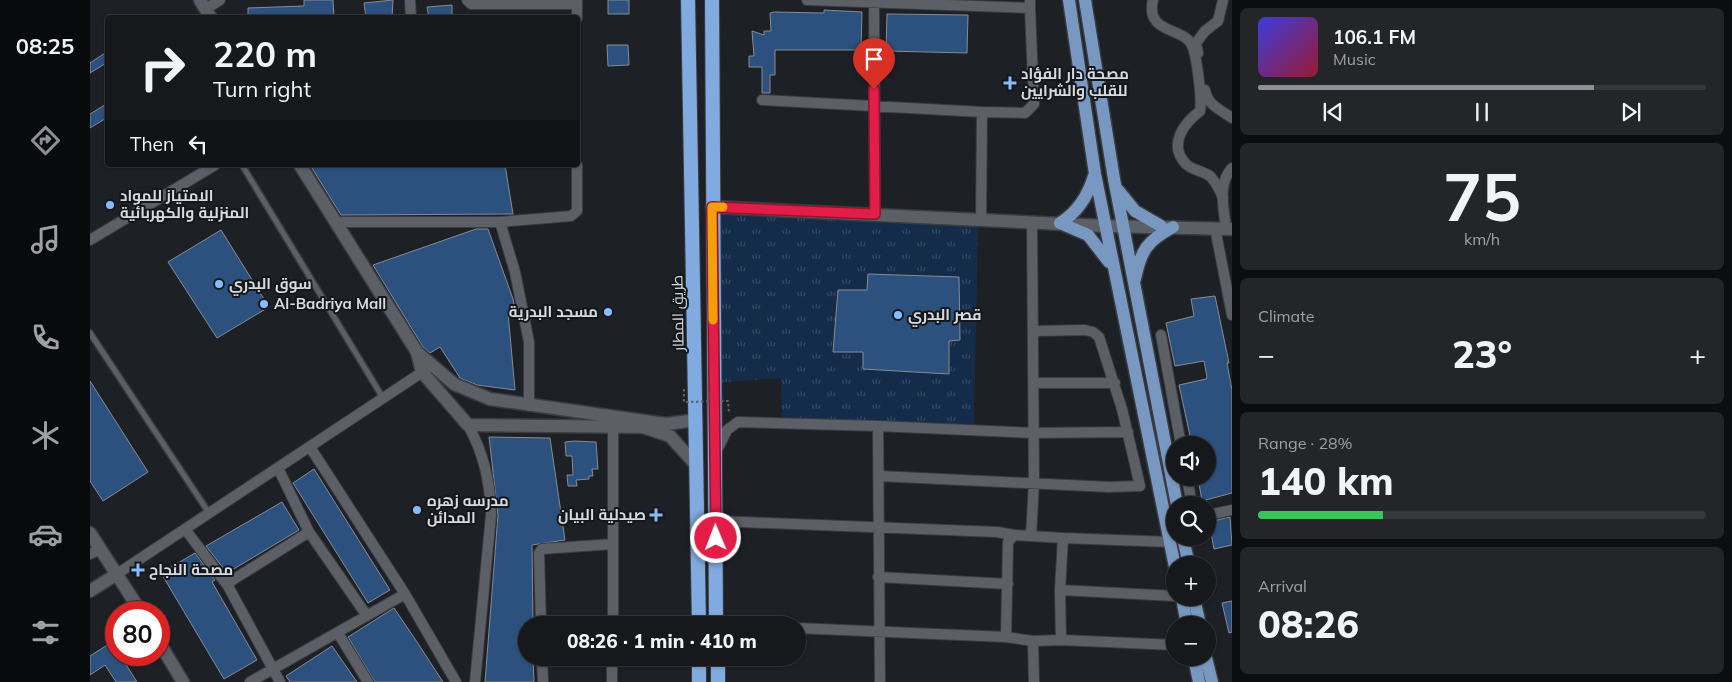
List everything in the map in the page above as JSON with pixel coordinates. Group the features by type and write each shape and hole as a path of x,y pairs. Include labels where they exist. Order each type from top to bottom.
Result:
{"highway":[{"name":"طريق المطار","path":"688,0 699,616"},
{"path":"712,0 716,616"},
{"path":"699,666 699,682"},
{"path":"718,666 718,682"}],"main road":[{"path":"1069,0 1104,226 1166,523"},
{"path":"1085,0 1097,81 1134,289 1175,496"},
{"path":"301,167 417,352 468,425 666,424 696,420"},
{"path":"1060,223 1076,211 1082,203 1095,174"},
{"path":"1116,188 1135,211 1167,226"},
{"path":"712,207 1104,226 1167,226 1224,229"},
{"path":"1060,223 1088,236 1099,246 1112,266"},
{"path":"1134,289 1138,263 1144,250 1167,226"},
{"path":"428,368 454,384 474,394 490,399 661,431 677,441 697,466"},
{"path":"90,533 95,552 117,574 134,601"},
{"path":"90,591 117,574"},
{"path":"170,660 184,682"},
{"path":"1195,666 1198,682"},
{"path":"1208,666 1212,682"}],"street":[{"path":"205,9 220,0"},
{"path":"410,0 411,15"},
{"path":"467,0 471,4 577,2 577,15"},
{"path":"762,100 1025,113 1034,104 1030,4 807,0"},
{"path":"1153,0 1151,7 1158,24 1168,31 1185,36 1192,44 1202,99 1200,111 1187,121 1179,133 1179,150 1186,164 1210,176 1223,198"},
{"path":"1223,0 1218,21 1196,43 1206,98 1218,110 1232,118"},
{"path":"874,1 875,214"},
{"path":"981,219 982,112"},
{"path":"90,240 212,167"},
{"path":"337,222 500,222 572,216 577,211 577,167"},
{"path":"1232,168 1224,181 1223,198 1232,315"},
{"path":"500,222 515,272 529,342 529,406"},
{"path":"1031,536 1034,482 1032,222"},
{"path":"1034,330 1093,332 1103,346 1128,432 1140,486"},
{"path":"1161,335 1179,436"},
{"path":"117,574 428,368"},
{"path":"1033,383 1115,383"},
{"path":"714,454 727,430 738,422 1033,433 1128,432"},
{"path":"612,423 613,616"},
{"path":"468,425 480,447 486,466 491,515 475,682"},
{"path":"878,426 880,476 878,577 880,682"},
{"path":"310,447 405,594 456,682"},
{"path":"278,468 309,532 367,616"},
{"path":"880,476 1109,487 1158,486"},
{"path":"1216,513 1232,510"},
{"path":"716,521 879,527 1166,542"},
{"path":"185,529 228,586 280,682"},
{"path":"228,586 231,581 309,532"},
{"path":"1006,637 1008,546 1014,535"},
{"path":"1062,640 1060,590 1063,538"},
{"path":"541,616 539,553 542,549 613,544"},
{"path":"878,577 1008,584"},
{"path":"1060,590 1166,596"},
{"path":"250,682 405,594"},
{"path":"806,628 1166,645"},
{"path":"338,633 368,682"},
{"path":"1033,640 1034,682"},
{"path":"542,666 543,682"},
{"path":"612,666 612,682"}],"lane":[{"path":"243,167 383,398"},
{"path":"90,333 209,513"}],"path":[{"path":"684,389 684,402 728,401 729,414"}],"green space":[{"path":"715,209 978,223 974,428 782,422 781,378 716,383"}],"building":[{"path":"304,0 333,0 334,15 248,15 248,8 304,6"},
{"path":"393,0 392,15 366,15 364,3"},
{"path":"608,0 629,0 629,14 608,14"},
{"path":"452,5 452,15 428,15 427,7"},
{"path":"824,10 862,12 861,50 775,50 775,75 770,75 770,93 762,93 762,67 749,67 749,56 754,56 752,31 764,35 764,31 771,31 770,13 824,13"},
{"path":"887,14 968,15 967,53 886,51"},
{"path":"607,45 628,45 629,65 608,66"},
{"path":"105,53 105,64 90,73 90,63"},
{"path":"105,105 105,119 90,128 90,114"},
{"path":"311,167 505,167 513,214 341,215"},
{"path":"476,229 488,229 513,299 515,309 508,313 515,390 477,385 460,378 440,347 430,353 423,347 373,265"},
{"name":"سوق البدري","path":"221,230 269,307 217,338 168,262"},
{"name":"قصر البدري","path":"868,274 959,277 960,340 949,341 949,374 863,369 863,352 833,352 838,290 867,290"},
{"path":"1215,296 1229,363 1227,363 1232,390 1232,493 1216,497 1201,496 1199,486 1216,486 1216,436 1190,436 1179,385 1206,379 1204,361 1175,366 1166,323 1194,316 1191,299"},
{"path":"90,381 148,472 103,501 90,481"},
{"path":"489,437 550,438 565,540 532,545 533,616 518,616 518,666 533,666 534,682 485,682 498,515"},
{"path":"565,442 596,442 598,469 592,469 593,476 589,476 589,479 576,480 577,486 568,486 567,475 573,475 572,456 566,456"},
{"path":"314,469 390,590 368,603 293,483"},
{"path":"282,502 299,530 227,573 206,546"},
{"path":"1230,517 1232,545 1214,549 1213,546 1216,546 1216,520"},
{"path":"195,553 215,580 212,582 257,660 224,679 161,573"},
{"path":"1232,601 1232,632 1229,633 1222,603"},
{"path":"394,608 443,682 375,682 348,637"},
{"path":"105,646 105,665 90,675 90,656"},
{"path":"332,646 357,682 290,682 286,676"},
{"path":"106,666 127,666 137,682 116,682"}],"slow traffic":[{"path":"713,320 712,207 723,207"}],"place":[{"name":"مصحة دار الفؤاد للقلب والشرايين","path":"1010,83"},
{"name":"الامتياز للمواد المنزلية والكهربائية","path":"110,205"},
{"name":"سوق البدري","path":"219,284"},
{"name":"Al-Badriya Mall","path":"264,304"},
{"name":"مسجد البدرية","path":"608,312"},
{"name":"قصر البدري","path":"898,315"},
{"name":"مدرسه زهره المدائن","path":"417,510"},
{"name":"صيدلية البيان","path":"656,515"},
{"name":"مصحة النجاح","path":"138,570"}],"route":[{"path":"716,538 712,207 875,214 874,89"}]}
